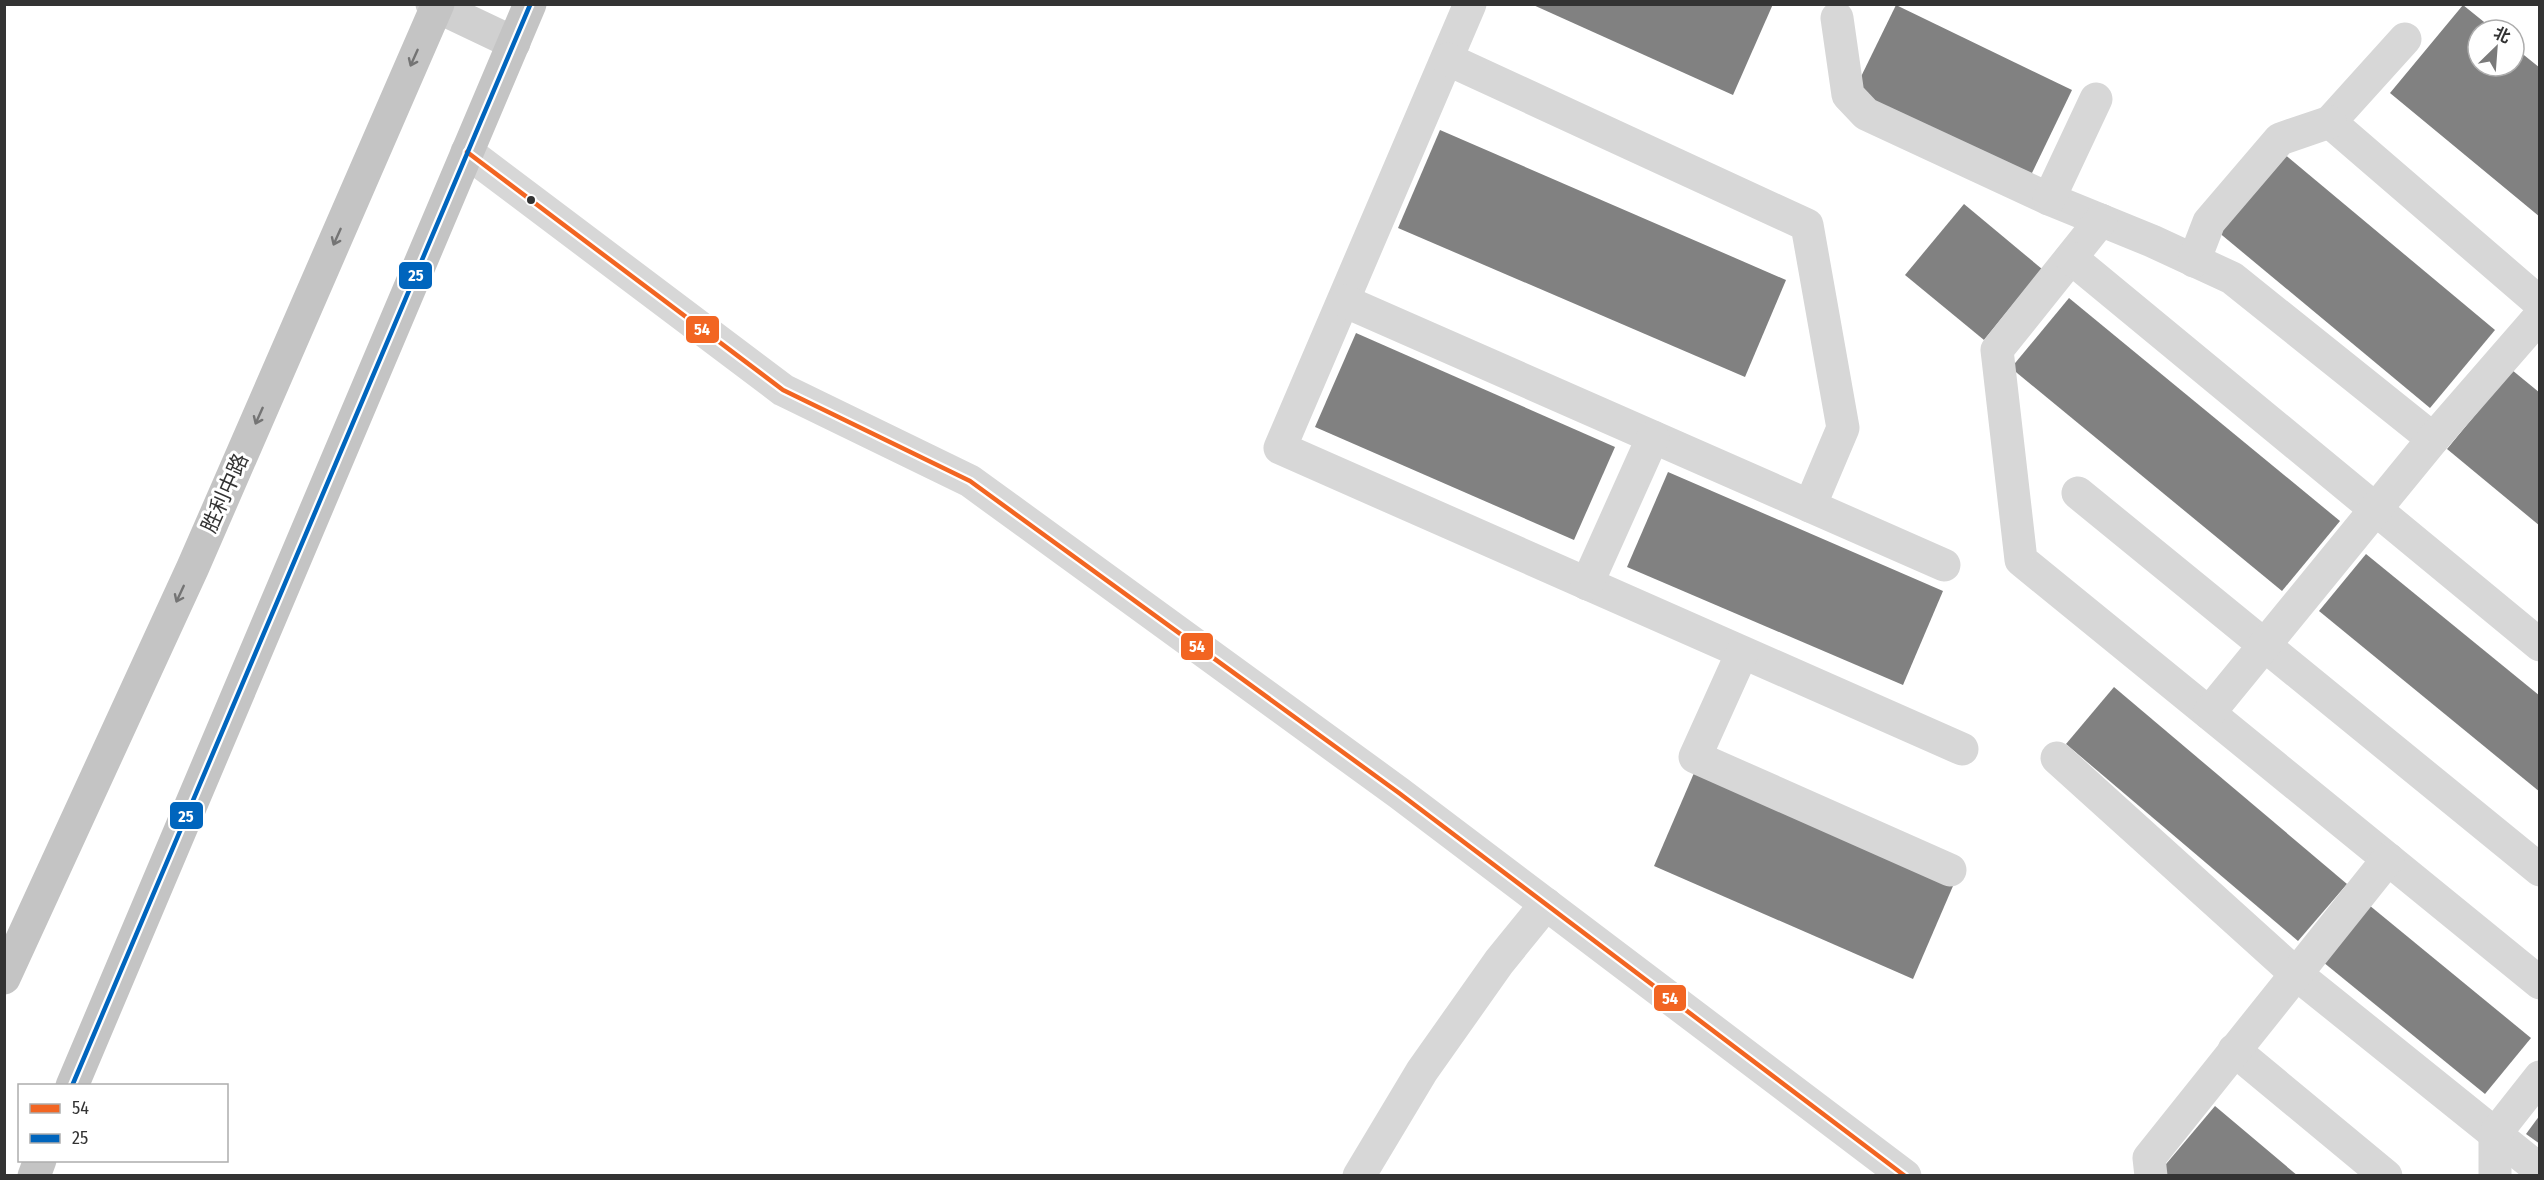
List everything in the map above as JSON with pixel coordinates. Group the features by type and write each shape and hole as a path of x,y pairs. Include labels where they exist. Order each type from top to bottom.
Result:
{"highway":[{"path":"73,1084 530,4"},
{"name":"胜利中路","path":"4,978 193,567 435,6"}],"street":[{"path":"1470,4 1280,448 1962,750"},
{"path":"435,6 514,43"},
{"path":"1837,18 1848,95 1866,114 2049,200 2101,220 2232,278 2433,440"},
{"path":"2194,261 2209,222 2280,139 2330,122 2405,39"},
{"path":"1447,59 1807,225 1843,428 1810,506"},
{"path":"2049,200 2096,99"},
{"path":"2330,122 2540,303"},
{"path":"467,152 783,390 970,481 1399,793 1905,1176"},
{"path":"2101,220 1997,350 2021,560 2539,983"},
{"path":"2071,258 2540,645"},
{"path":"1344,301 1944,565"},
{"path":"2209,713 2433,440 2540,316"},
{"path":"1587,584 1653,437"},
{"path":"2078,493 2540,870"},
{"path":"1742,652 1695,757 1950,870"},
{"path":"2057,758 2295,973 2540,1170"},
{"path":"2151,1176 2149,1158 2388,859"},
{"path":"1359,1176 1422,1071 1499,962 1546,904"},
{"path":"2234,1050 2386,1176"},
{"path":"2495,1176 2495,1134 2540,1077"}],"building":[{"path":"1531,4 1773,4 1733,95"},
{"path":"1896,5 2072,90 2031,175 1854,91"},
{"path":"2463,5 2479,18 2466,18 2466,78 2526,78 2526,57 2540,68 2540,217 2390,93"},
{"path":"1440,130 1786,280 1745,377 1398,228"},
{"path":"2283,153 2495,330 2430,408 2217,231"},
{"path":"1964,204 2042,269 1984,340 1905,275"},
{"path":"2069,298 2340,521 2282,591 2011,368"},
{"path":"1356,333 1615,447 1574,540 1315,427"},
{"path":"2512,370 2540,393 2540,526 2447,449"},
{"path":"1668,472 1943,591 1903,685 1627,567"},
{"path":"2366,554 2540,696 2540,792 2319,611"},
{"path":"2114,687 2347,884 2298,941 2066,744"},
{"path":"1694,773 1953,886 1913,979 1654,866"},
{"path":"2369,905 2531,1038 2485,1094 2323,962"},
{"path":"2215,1106 2298,1176 2167,1176 2161,1170"},
{"path":"2540,1115 2540,1144 2526,1134"}],"transit line":[{"name":"25","path":"73,1084 530,5"},
{"name":"54","path":"467,152 783,390 970,481 1399,793 1905,1176"}]}
